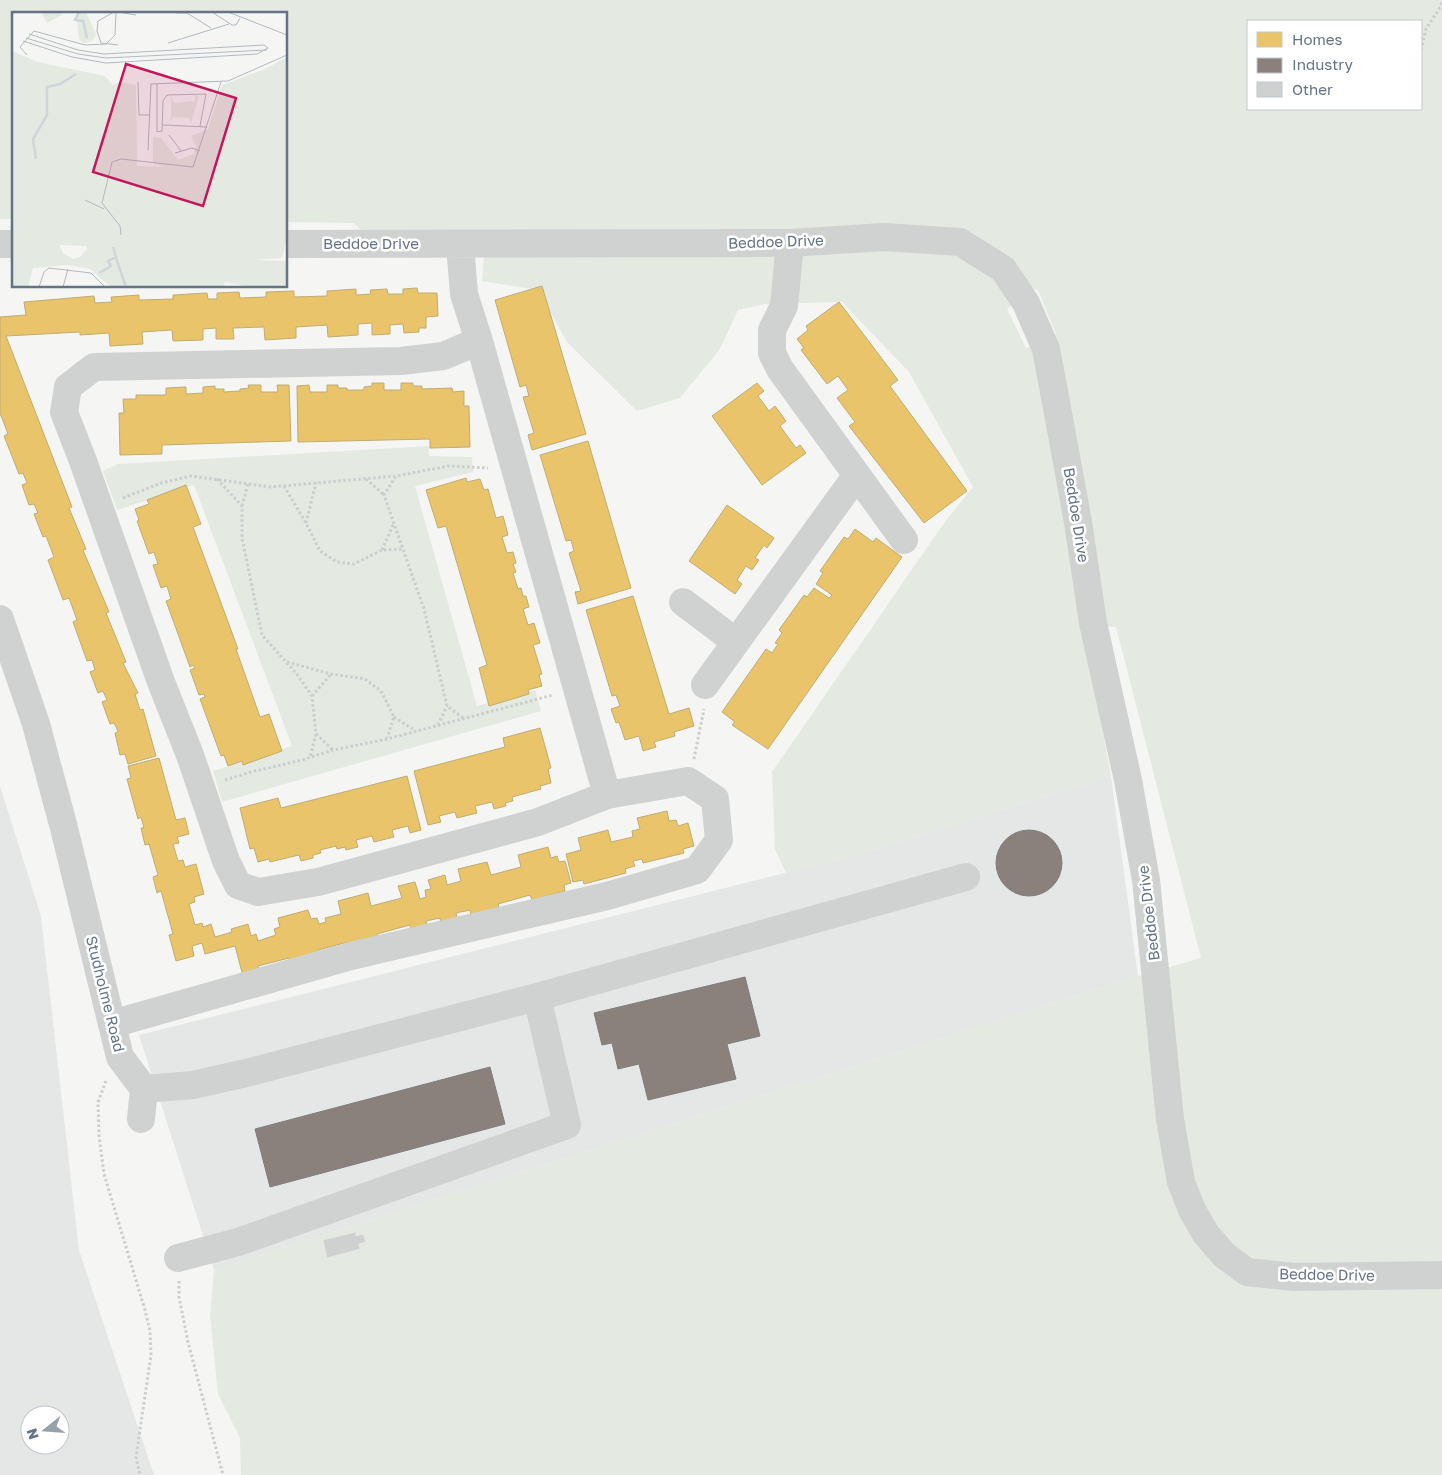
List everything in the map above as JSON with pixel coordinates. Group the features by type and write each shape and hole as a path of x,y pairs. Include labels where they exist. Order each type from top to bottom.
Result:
{"street":[{"name":"Beddoe Drive","path":"288,244 790,243 884,237 960,242 1003,269 1026,303 1046,350 1078,522 1093,622 1128,780 1146,880 1170,1119 1181,1182 1192,1210 1206,1234 1224,1255 1246,1272 1294,1277 1442,1275"},
{"path":"790,243 784,306 772,330 772,353 780,369 904,540"},
{"path":"460,245 464,294 607,794"},
{"path":"112,1024 351,956 607,896 697,870 719,840 715,799 688,781 607,794 538,822 318,882 258,892 238,885 226,861 64,412 68,387 94,367 401,361 443,356 479,341"},
{"path":"705,685 857,475"},
{"path":"682,602 736,642"},
{"name":"Studholme Road","path":"0,619 36,724 64,828 120,1057 144,1089"},
{"path":"141,1119 144,1089 193,1086 537,997 966,877"},
{"path":"179,1267 238,1242 567,1125 537,997"}],"path":[{"path":"1422,46 1426,29 1441,6 1442,0"},
{"path":"99,506 161,483 191,476 271,487 396,476 450,466 515,469"},
{"path":"384,495 396,476"},
{"path":"366,479 384,495 424,609 447,706 438,725"},
{"path":"217,480 242,506"},
{"path":"306,523 316,483"},
{"path":"248,484 242,506 242,538 262,636 296,673 312,696 316,734 310,758"},
{"path":"284,486 320,550 337,562 354,564 382,550 403,549"},
{"path":"382,550 394,523"},
{"path":"286,662 331,674 365,679 381,691 394,717 416,731"},
{"path":"312,696 331,674"},
{"path":"688,781 708,694 705,685"},
{"path":"201,788 251,772 310,758 333,750 386,739 576,689"},
{"path":"447,706 464,718"},
{"path":"386,739 394,717"},
{"path":"316,734 333,750"},
{"path":"120,1057 108,1074 98,1102 99,1135 104,1174 150,1331 151,1355 136,1457 140,1475"},
{"path":"179,1267 179,1297 188,1342 222,1475"}],"shaded area":[{"path":"0,0 1442,0 1442,1475 241,1475 240,1438 218,1394 210,1315 214,1270 1138,976 1201,958 1116,627 1083,625 1111,776 853,856 786,873 775,849 772,772 944,523 973,487 909,372 842,302 765,304 738,310 720,349 680,398 637,411 567,342 538,290 482,281 486,234 362,231 354,223 288,222 288,12 12,12 12,219 0,219","holes":["1033,289 1038,290 1056,334 1026,348 1007,309"]},
{"path":"429,446 429,456 472,457 473,472 415,486 477,706 535,690 541,711 222,802 213,771 292,746 194,485 117,510 103,471 118,464"},
{"path":"1111,776 1138,976 214,1270 139,1035 853,856"},
{"path":"0,786 41,916 79,1250 154,1475 0,1475"}],"building: Homes":[{"path":"542,286 586,434 532,450 528,435 534,433 523,397 529,396 526,385 520,387 495,300"},
{"path":"417,288 418,293 437,293 438,316 426,317 426,328 419,328 419,332 404,333 403,324 390,325 390,334 372,335 372,323 358,324 358,335 328,337 327,325 296,327 296,338 265,340 264,327 233,328 234,339 216,339 216,328 203,329 203,340 173,341 172,330 142,332 143,344 110,346 109,333 80,335 80,332 6,336 72,507 69,508 86,549 83,550 109,612 106,613 126,662 123,663 138,693 135,694 140,710 143,709 156,756 128,764 125,754 120,755 115,733 118,732 117,729 114,723 110,724 102,702 107,700 103,691 98,693 90,672 95,670 92,660 87,661 73,622 77,620 69,598 63,600 48,560 54,557 46,536 43,537 34,514 38,513 34,504 29,505 22,485 27,483 23,473 19,474 4,436 8,434 0,413 0,317 26,315 24,302 94,296 95,303 112,302 111,297 139,295 139,300 173,299 173,295 207,293 208,299 217,299 217,293 239,292 240,298 266,297 266,292 294,291 294,297 327,296 327,291 356,289 356,295 371,294 370,290 387,289 388,294 403,294 403,289"},
{"path":"839,302 898,380 890,386 967,491 924,523 849,426 855,422 837,398 848,390 838,376 827,384 801,350 804,348 797,339 808,330 806,326"},
{"path":"372,383 384,383 384,390 401,390 401,383 413,383 413,386 422,386 422,389 452,388 453,392 464,391 464,406 469,406 470,447 430,448 430,439 298,442 297,386 309,385 310,392 327,392 327,385 338,385 338,388 347,388 347,390 364,390 364,387 372,386"},
{"path":"757,383 764,391 758,396 769,411 775,406 786,421 780,426 796,448 800,445 806,453 762,485 712,416"},
{"path":"248,385 261,385 261,392 278,392 277,385 289,385 291,441 162,445 162,454 120,455 119,413 124,413 123,399 136,399 136,395 166,395 166,388 186,387 186,394 203,393 203,387 215,386 215,389 224,389 224,392 240,391 240,389 249,388"},
{"path":"588,441 631,588 578,604 575,592 581,591 569,553 574,551 571,540 566,541 540,455"},
{"path":"466,478 467,482 480,479 484,490 488,489 496,518 503,516 508,535 502,537 507,553 513,552 516,563 513,564 516,572 513,573 518,589 521,588 523,596 526,596 529,607 523,609 528,625 534,623 540,643 533,645 542,674 539,675 542,686 528,690 529,694 489,706 479,668 487,665 446,526 438,528 426,490"},
{"path":"186,485 201,524 193,527 238,649 236,649 260,717 269,714 282,751 243,765 242,761 228,766 224,755 221,756 200,699 205,697 204,694 199,695 190,670 195,668 193,665 190,667 166,601 171,599 167,586 161,588 153,565 158,564 154,552 149,554 137,521 139,520 135,509 149,504 147,500"},
{"path":"727,505 774,538 767,548 764,545 755,558 759,560 752,570 746,566 737,580 742,584 735,594 689,561"},
{"path":"855,529 873,542 876,538 902,557 768,749 732,725 735,722 722,712 766,649 772,653 778,644 775,643 782,633 779,630 804,595 807,597 814,588 829,598 832,595 816,584 823,573 820,571 844,537 848,539"},
{"path":"633,596 669,714 689,708 694,726 674,732 675,736 654,742 656,747 643,751 639,736 625,740 619,722 616,723 611,709 620,706 616,695 612,696 586,610"},
{"path":"540,728 551,768 548,769 551,783 540,786 541,789 512,797 513,801 505,803 506,806 494,809 492,802 475,806 477,813 457,818 455,812 439,816 441,822 428,825 414,771 505,747 503,738"},
{"path":"159,758 176,820 185,818 189,834 177,837 179,843 173,844 178,861 183,860 185,867 196,864 204,894 194,897 195,902 189,904 195,925 202,923 203,927 211,924 215,937 232,932 231,929 248,924 251,936 256,934 258,941 276,935 274,929 280,927 278,918 308,910 311,919 317,918 319,924 326,922 325,918 341,914 338,901 368,893 371,906 402,898 398,886 415,882 420,899 426,897 425,890 431,889 428,880 445,875 447,885 461,881 458,869 487,862 491,875 521,867 518,855 548,847 551,858 557,856 559,862 565,861 571,883 564,885 565,891 532,900 530,895 498,904 499,908 471,915 470,910 456,913 457,919 441,924 440,918 426,921 427,927 411,931 410,925 377,934 379,939 349,947 348,942 318,950 319,954 290,962 289,958 258,966 259,971 243,976 235,946 205,954 202,943 192,946 194,956 176,961 169,935 173,934 161,891 157,893 153,877 158,875 149,844 145,845 141,828 144,828 141,817 138,819 127,779 131,778 128,766"},
{"path":"407,776 421,830 410,833 408,826 392,830 394,837 374,842 372,836 356,840 358,847 346,850 345,847 337,849 336,846 320,850 321,853 313,855 313,858 301,861 299,855 270,862 269,859 258,862 254,848 250,849 240,808 278,798 281,808"},
{"path":"667,811 669,821 676,820 678,826 688,823 694,846 683,849 684,853 643,863 642,859 633,861 635,866 625,869 626,873 584,884 583,880 573,882 566,854 581,850 578,838 608,830 611,842 633,837 632,831 640,829 637,818"}],"building: Industry":[{"path":"1029,830 1042,833 1052,840 1059,850 1062,863 1059,876 1052,886 1042,893 1029,896 1016,893 1006,886 999,876 996,863 999,850 1006,840 1016,833"},
{"path":"745,977 760,1036 727,1044 736,1079 648,1100 639,1064 618,1069 612,1043 602,1045 594,1013"},
{"path":"490,1067 505,1124 270,1187 255,1129"}],"building: Other":[{"path":"356,1232 356,1236 363,1234 366,1242 359,1244 360,1249 327,1258 323,1240"}]}
